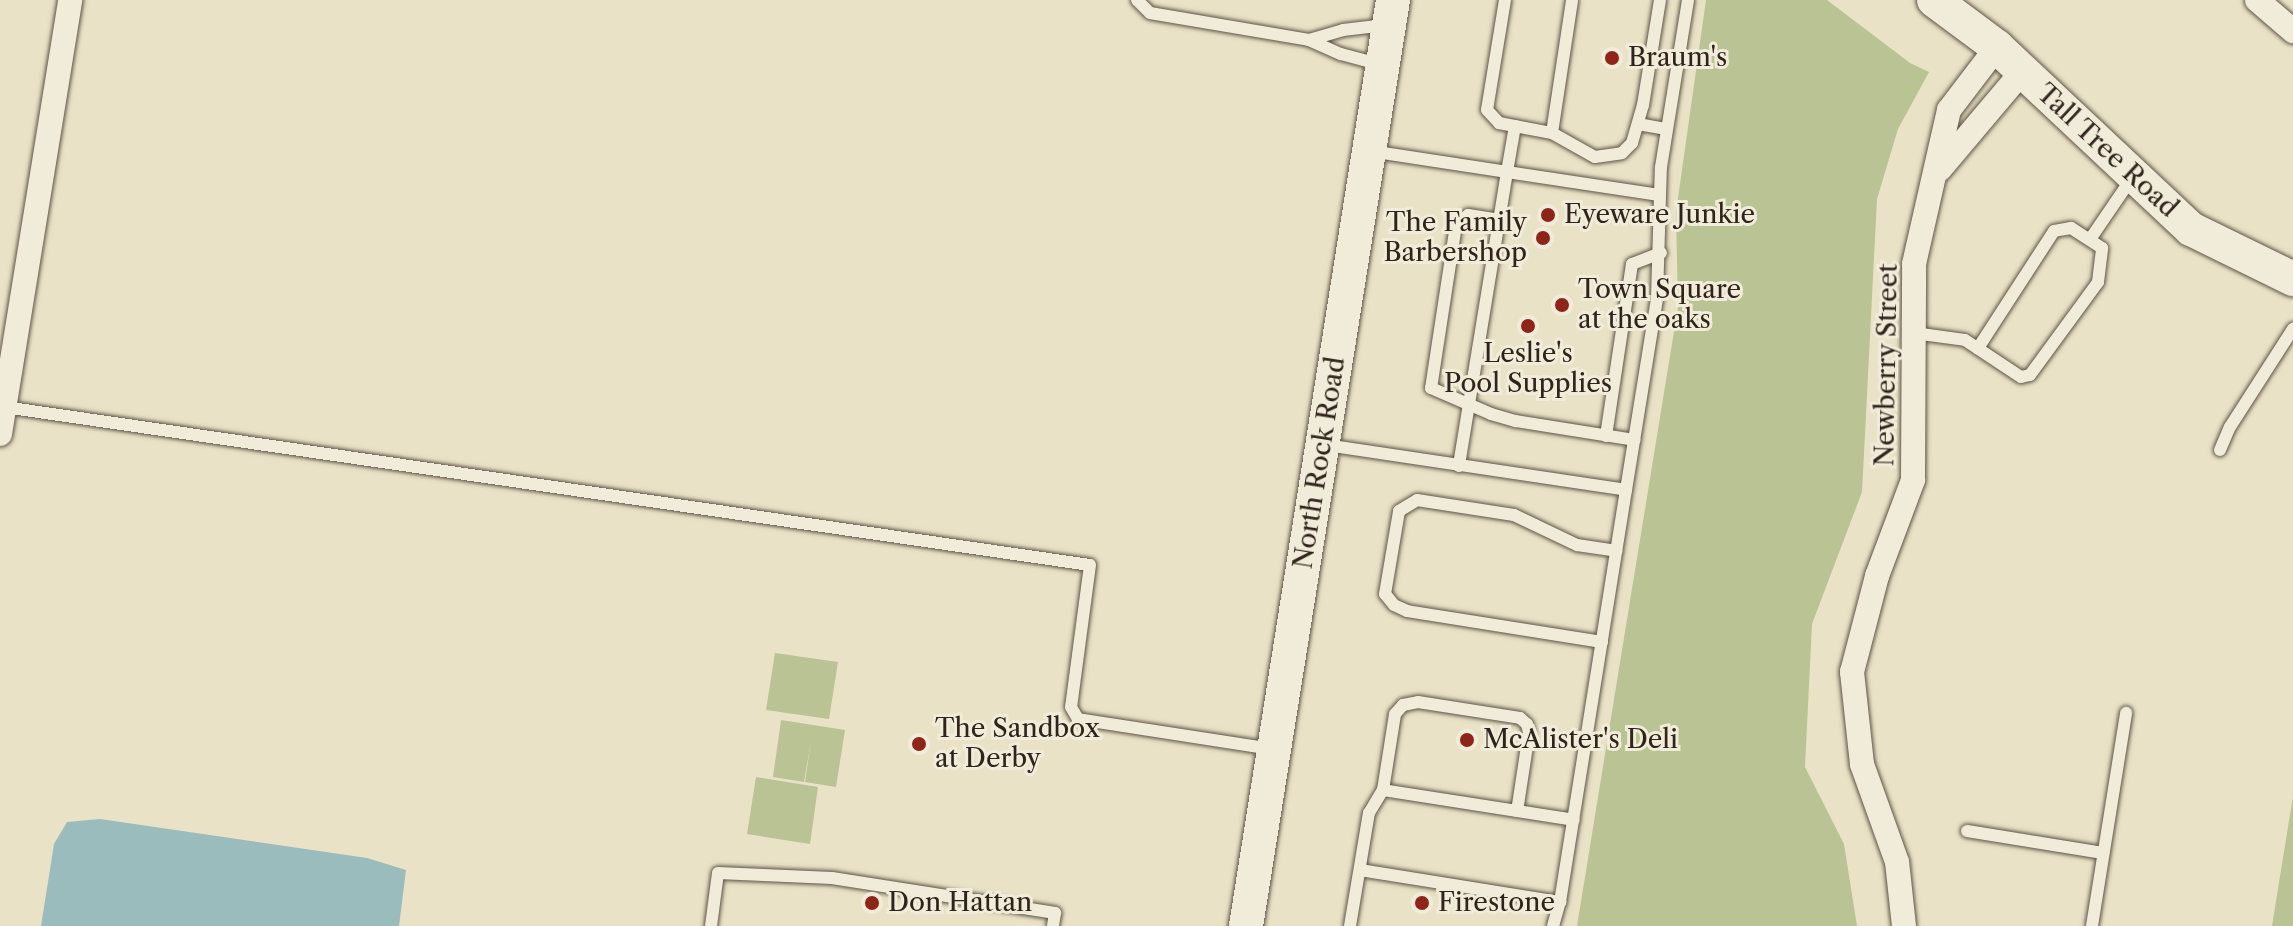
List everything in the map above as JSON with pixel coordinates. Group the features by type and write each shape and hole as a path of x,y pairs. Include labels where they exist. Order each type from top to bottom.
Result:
{"main road":[{"name":"Tall Tree Road","path":"1934,0 1997,47 2191,229 2293,279"},
{"name":"North Rock Road","path":"1246,926 1391,12"}],"street":[{"path":"0,434 70,0"},
{"path":"2257,0 2293,31"},
{"name":"Newberry Street","path":"1904,926 1897,862 1862,764 1852,672 1877,576 1913,480 1914,264 1949,110 1997,47"},
{"name":"Newberry Street","path":"1936,174 2022,72"}],"lane":[{"path":"1137,0 1150,13 1309,40 1341,54 1383,66"},
{"path":"1505,0 1487,110 1499,123 1552,133 1584,154 1609,157 1622,153 1632,143 1660,0"},
{"path":"1552,133 1572,0"},
{"path":"1553,926 1574,820 1657,298 1661,253 1659,195 1688,0"},
{"path":"1309,40 1391,12"},
{"path":"1638,124 1667,129"},
{"path":"1459,466 1515,126"},
{"path":"1370,151 1659,195"},
{"path":"2091,238 2133,176"},
{"path":"1500,220 1468,215 1456,225 1431,388 1516,421 1634,440"},
{"path":"1914,333 1965,340 2021,377 2036,369 2098,282 2102,248 2091,238 2071,228 2054,231 1978,348"},
{"path":"1606,436 1632,264 1661,253"},
{"path":"2220,450 2230,427 2293,329"},
{"path":"4,407 1090,565 1071,707 1078,719 1274,749"},
{"path":"1323,445 1626,490"},
{"path":"1602,642 1407,611 1394,605 1385,594 1399,511 1417,500 1514,515 1577,545 1617,551"},
{"path":"1350,926 1369,813 1383,790 1395,714 1403,705 1418,702 1520,718 1527,724 1529,733 1517,811"},
{"path":"2092,926 2126,713"},
{"path":"1383,790 1574,820"},
{"path":"1967,831 2103,853"},
{"path":"1360,870 1560,902"},
{"path":"711,926 718,873 832,878 1055,913 1053,926"}],"green space":[{"path":"1706,0 1827,0 1910,63 1929,72 1898,129 1877,199 1862,492 1812,624 1805,767 1844,844 1857,926 1577,926 1678,307 1676,212"},
{"path":"775,653 838,662 829,719 766,710"},
{"path":"781,720 845,730 836,787 805,782 811,741 804,782 773,777"},
{"path":"756,777 818,787 810,844 747,834"},
{"path":"2293,796 2293,926 2272,926"}],"water":[{"path":"100,819 367,858 406,870 399,926 41,926 54,844 67,822"}],"place":[{"name":"Braum's","path":"1612,58"},
{"name":"Eyeware Junkie","path":"1548,215"},
{"name":"The Family Barbershop","path":"1543,238"},
{"name":"Town Square at the oaks","path":"1562,305"},
{"name":"Leslie's Pool Supplies","path":"1528,326"},
{"name":"McAlister's Deli","path":"1467,740"},
{"name":"The Sandbox at Derby","path":"919,744"},
{"name":"Don Hattan","path":"872,903"},
{"name":"Firestone","path":"1422,903"}]}
